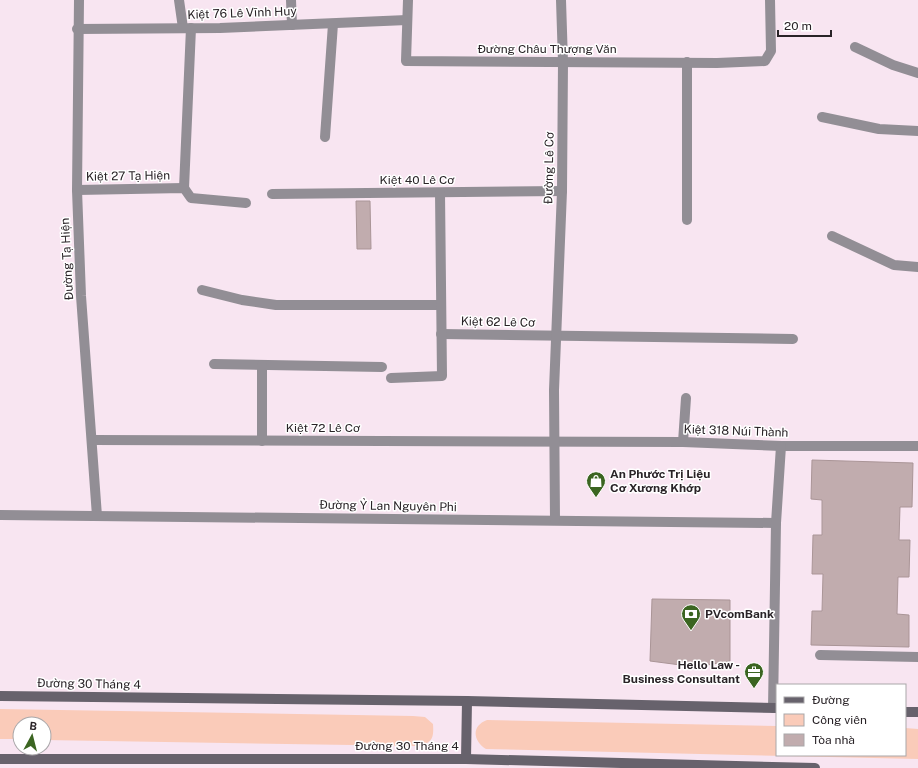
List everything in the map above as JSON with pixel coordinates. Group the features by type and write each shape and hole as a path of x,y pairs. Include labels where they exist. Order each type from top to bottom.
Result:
{"street":[{"name":"Đường Tạ Hiện","path":"78,0 77,190 82,296 97,516"},
{"path":"179,0 187,28 184,188"},
{"path":"291,0 292,25"},
{"path":"407,20 408,0"},
{"name":"Đường Lê Cơ","path":"556,520 554,442 555,336 562,191 563,62 561,0"},
{"name":"Đường Châu Thượng Văn","path":"407,20 406,61 756,63 765,61 771,51 770,0"},
{"name":"Kiệt 76 Lê Vĩnh Huy","path":"77,29 187,28 333,24 407,20"},
{"path":"325,138 333,24"},
{"path":"855,47 893,65 918,73"},
{"path":"687,62 687,220"},
{"path":"822,117 879,129 918,131"},
{"name":"Kiệt 27 Tạ Hiện","path":"77,190 184,188 191,198 246,203"},
{"name":"Kiệt 40 Lê Cơ","path":"272,194 562,191"},
{"path":"391,378 442,376 440,193"},
{"path":"832,236 894,265 918,267"},
{"path":"202,290 242,300 276,305 441,305"},
{"name":"Kiệt 62 Lê Cơ","path":"441,334 555,336"},
{"path":"555,336 794,340"},
{"path":"214,364 382,367"},
{"path":"262,366 262,441"},
{"path":"683,442 686,398"},
{"name":"Kiệt 72 Lê Cơ","path":"93,440 554,442"},
{"name":"Kiệt 318 Núi Thành","path":"554,442 683,442 781,446 918,446"},
{"path":"775,708 776,523 781,446"},
{"name":"Đường Ỷ Lan Nguyên Phi","path":"0,515 776,523"},
{"path":"820,655 918,657"},
{"name":"Đường 30 Tháng 4","path":"0,696 467,702 775,708"},
{"path":"466,759 467,702"},
{"path":"906,712 918,712"},
{"name":"Đường 30 Tháng 4","path":"0,758 466,759 815,768"}],"green space":[{"path":"0,709 413,716 425,717 433,724 431,740 417,746 52,740 52,716 12,716 12,739 0,739"},
{"path":"487,720 776,726 776,756 486,749 478,742 476,738 476,730"},
{"path":"906,728 918,729 918,759 788,756 906,756"}],"building":[{"path":"356,201 370,201 371,249 357,249"},
{"path":"812,460 913,463 912,507 900,507 899,540 910,540 909,577 898,577 897,614 909,615 909,647 811,645 812,611 822,611 823,574 812,574 813,535 822,535 822,500 811,499"},
{"name":"PVcomBank","path":"652,599 730,600 730,661 696,667 650,661"}],"place":[{"name":"An Phước Trị Liệu Cơ Xương Khớp","path":"596,498"},
{"name":"PVcomBank","path":"691,631"},
{"name":"Hello Law - Business Consultant","path":"754,689"}]}
